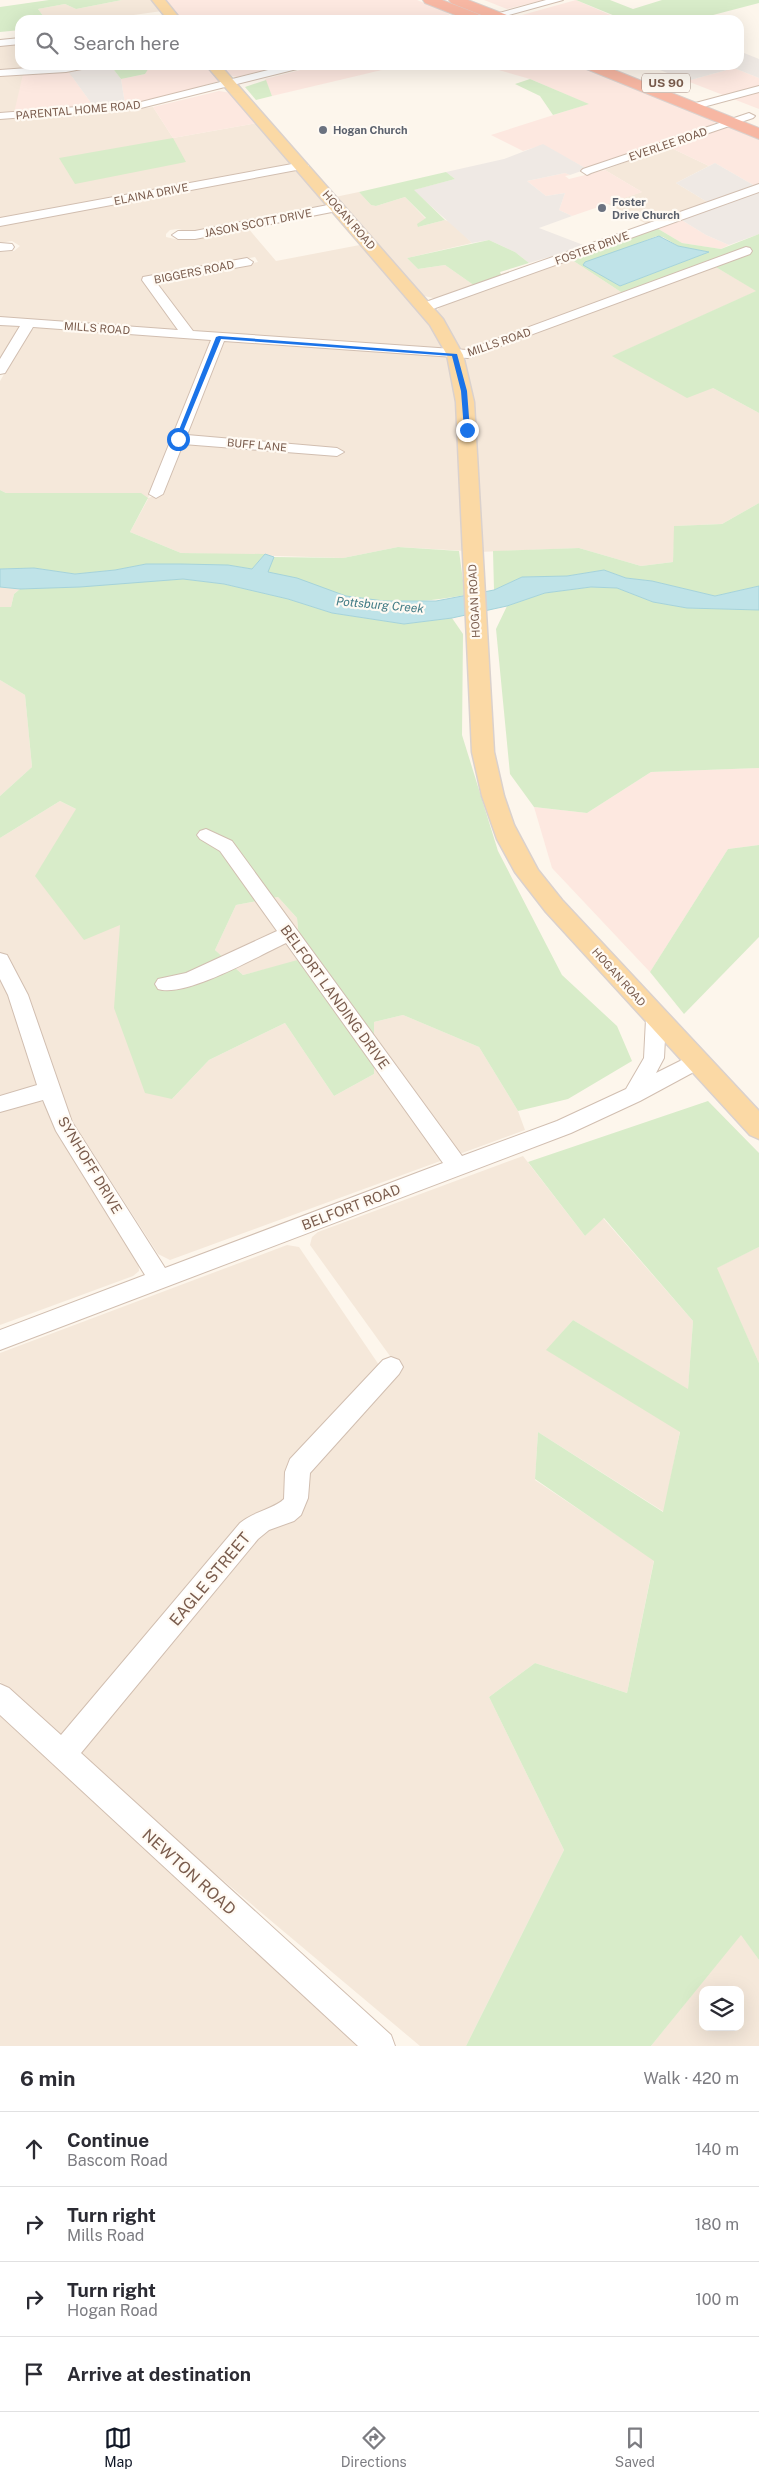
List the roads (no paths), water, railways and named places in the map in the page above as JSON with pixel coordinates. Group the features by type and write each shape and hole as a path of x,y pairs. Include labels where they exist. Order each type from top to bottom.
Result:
{"highway":[{"path":"430,0 467,15"},
{"path":"456,0 494,15"},
{"name":"US 90","path":"601,70 759,134"},
{"name":"US 90","path":"633,70 754,118"}],"main road":[{"path":"158,0 171,15"},
{"name":"HOGAN ROAD","path":"217,70 425,307 455,355 465,402 483,752 490,790 510,841 524,867 554,906 656,1019 759,1128"}],"street":[{"path":"510,15 558,0"},
{"path":"0,43 15,42"},
{"path":"0,73 23,70"},
{"name":"PARENTAL HOME ROAD","path":"0,116 128,108 280,70"},
{"path":"692,108 759,89"},
{"name":"EVERLEE ROAD","path":"587,171 730,123 754,118"},
{"name":"ELAINA DRIVE","path":"0,222 303,166"},
{"name":"FOSTER DRIVE","path":"425,307 759,188"},
{"name":"JASON SCOTT DRIVE","path":"178,235 195,234 338,207"},
{"name":"MILLS ROAD","path":"0,321 455,355 468,354 746,251"},
{"name":"BIGGERS ROAD","path":"189,335 148,280 247,262"},
{"path":"0,370 29,323"},
{"path":"156,494 219,337"},
{"name":"BUFF LANE","path":"178,439 337,452"},
{"name":"BELFORT LANDING DRIVE","path":"206,835 226,846 458,1167"},
{"path":"165,984 189,980 289,934"},
{"name":"SYNHOFF DRIVE","path":"0,960 18,994 49,1090 64,1125 160,1280"},
{"path":"633,1095 654,1058 656,1019"},
{"name":"BELFORT ROAD","path":"0,1340 564,1127 633,1095 696,1061"},
{"path":"0,1104 49,1090"},
{"name":"EAGLE STREET","path":"63,1754 249,1531 261,1521 284,1514 291,1509 296,1501 296,1474 299,1467 391,1368"},
{"name":"NEWTON ROAD","path":"0,1697 380,2046"}],"water":[{"path":"659,236 678,246 709,252 620,286 583,265 585,262"},
{"name":"Pottsburg Creek","path":"265,554 274,557 268,572 297,578 346,596 384,601 436,601 494,590 522,577 567,576 604,570 626,578 652,581 715,596 759,586 759,610 687,608 653,602 617,588 591,587 545,593 507,606 452,618 404,624 332,613 288,599 224,584 183,579 80,587 20,589 0,587 0,569 34,568 75,574 115,570 146,564 181,564 228,565 252,569"}],"place":[{"name":"Hogan Church","path":"323,130"},
{"name":"Foster Drive Church","path":"602,208"}]}
